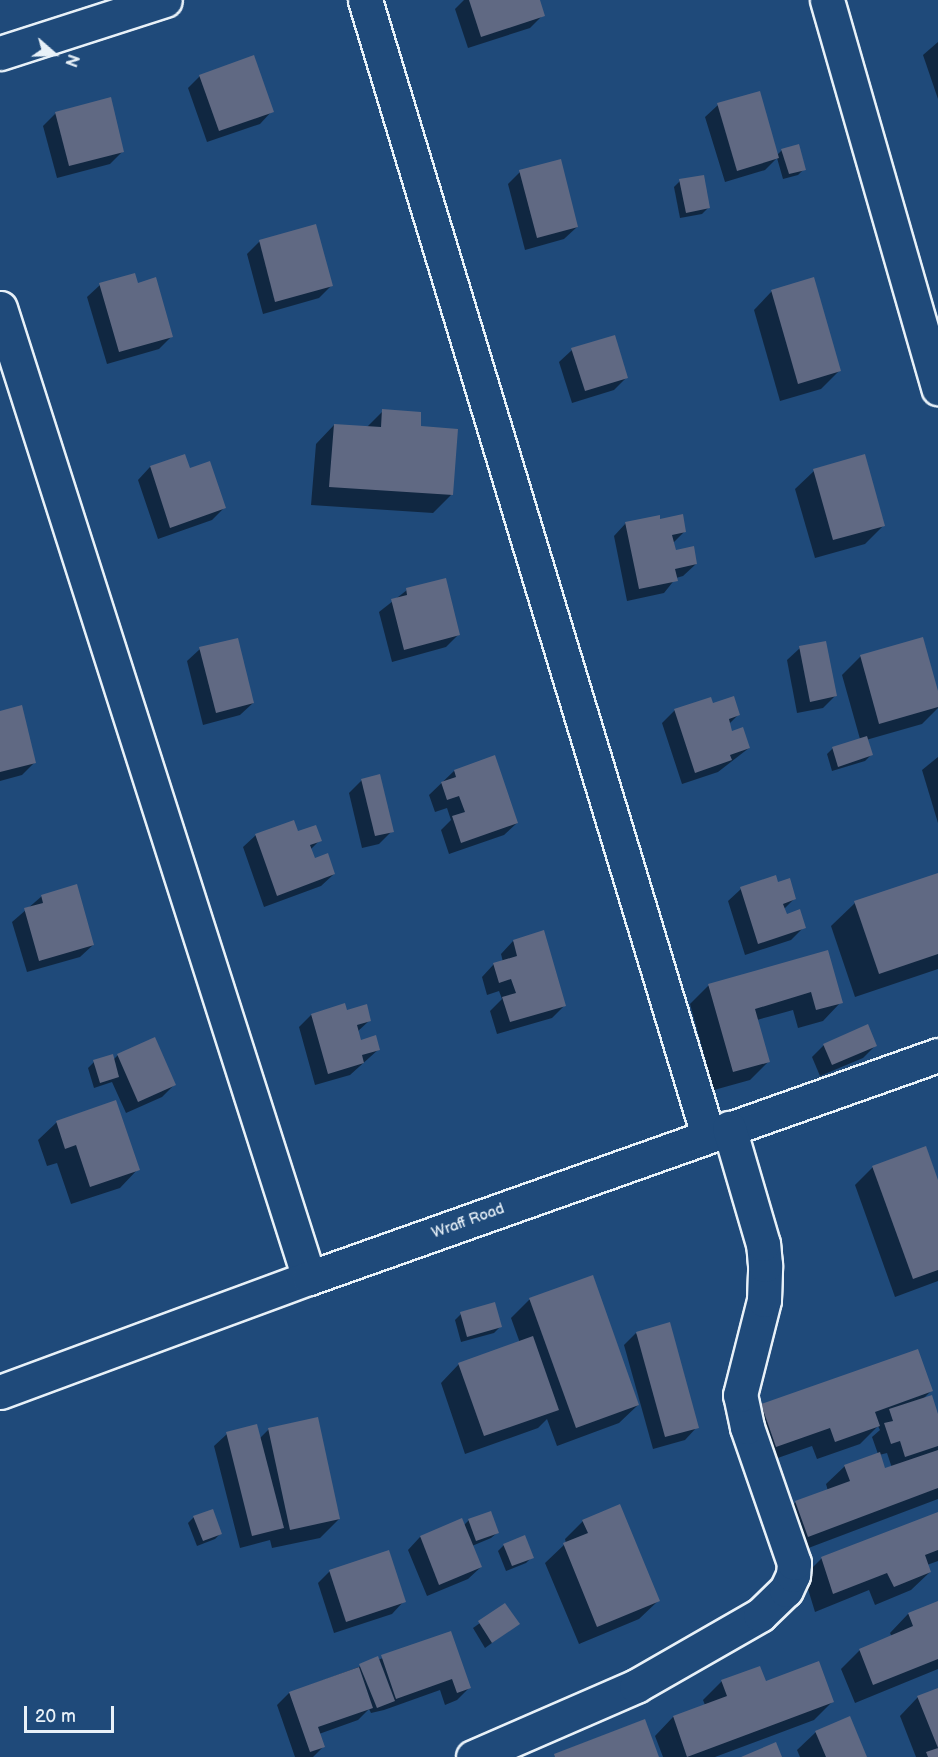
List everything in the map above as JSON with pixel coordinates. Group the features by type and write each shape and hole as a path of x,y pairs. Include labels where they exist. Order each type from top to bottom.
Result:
{"street":[{"path":"0,52 165,0"},
{"path":"365,0 718,1131 763,1244 764,1300 740,1395 747,1427 794,1563 793,1575 786,1590 760,1615 636,1686 473,1757"},
{"path":"827,0 938,388"},
{"path":"0,308 309,1278"},
{"name":"Wraff Road","path":"0,1392 718,1131 938,1055"}],"building":[{"path":"469,0 540,0 545,16 481,37"},
{"path":"254,55 274,112 219,131 199,75"},
{"path":"760,91 779,158 737,171 717,103"},
{"path":"111,97 124,152 69,166 55,112"},
{"path":"799,144 806,170 789,174 781,149"},
{"path":"561,159 578,227 537,238 519,170"},
{"path":"704,175 710,208 686,213 679,179"},
{"path":"316,224 333,286 275,302 259,240"},
{"path":"135,273 138,283 156,277 173,337 119,352 99,283"},
{"path":"814,277 841,371 798,384 771,290"},
{"path":"615,335 628,378 585,391 571,348"},
{"path":"382,409 421,412 421,426 458,429 453,495 329,487 334,424 381,427"},
{"path":"185,454 190,468 210,461 226,508 170,528 150,466"},
{"path":"865,454 885,526 833,540 813,469"},
{"path":"683,514 686,532 672,535 676,550 694,546 697,564 675,569 678,581 639,589 625,522 660,515 660,519"},
{"path":"446,578 460,635 404,650 391,599 407,595 406,588"},
{"path":"923,637 938,691 938,707 879,724 860,655"},
{"path":"238,638 254,703 216,713 199,647"},
{"path":"826,641 837,696 810,702 799,646"},
{"path":"734,696 740,715 729,719 732,731 743,727 750,748 730,755 732,760 695,773 674,709 711,697 713,703"},
{"path":"22,705 36,763 0,772 0,711"},
{"path":"867,736 873,755 838,767 832,747"},
{"path":"495,755 518,823 461,843 452,816 465,812 459,796 447,800 441,782 456,777 454,770"},
{"path":"380,774 394,832 375,836 361,779"},
{"path":"294,820 298,831 316,825 322,841 310,845 315,858 328,853 335,874 277,896 255,834"},
{"path":"938,873 938,954 879,974 854,901"},
{"path":"776,875 778,882 790,878 796,899 783,904 787,914 800,909 806,928 758,944 740,887"},
{"path":"77,884 94,945 39,961 24,908 43,903 41,895"},
{"path":"544,930 566,1006 510,1022 502,997 516,993 511,979 499,983 493,963 517,956 513,940"},
{"path":"828,950 843,1003 816,1010 811,992 755,1009 770,1062 733,1072 708,984"},
{"path":"345,1003 347,1010 367,1004 371,1021 357,1025 361,1040 376,1035 380,1050 362,1055 364,1063 328,1074 311,1014"},
{"path":"868,1024 877,1046 832,1065 823,1044"},
{"path":"155,1037 176,1085 138,1102 117,1054"},
{"path":"113,1054 119,1077 100,1083 93,1060"},
{"path":"116,1100 140,1170 90,1187 76,1145 65,1149 56,1121"},
{"path":"926,1146 938,1180 938,1270 913,1279 872,1166"},
{"path":"593,1275 639,1405 576,1428 529,1298"},
{"path":"495,1302 502,1327 467,1337 460,1312"},
{"path":"670,1322 699,1428 665,1437 636,1332"},
{"path":"533,1336 559,1410 484,1436 458,1363"},
{"path":"918,1349 933,1391 875,1412 880,1426 835,1442 830,1428 776,1447 761,1404"},
{"path":"932,1395 938,1414 938,1446 905,1457 900,1441 891,1444 884,1423 893,1421 889,1409"},
{"path":"318,1417 340,1519 290,1530 268,1428"},
{"path":"257,1424 284,1528 252,1536 226,1432"},
{"path":"938,1450 938,1488 808,1537 795,1501 850,1481 844,1465 880,1452 885,1468"},
{"path":"620,1504 660,1601 597,1627 563,1543 588,1533 582,1520"},
{"path":"213,1509 222,1534 203,1541 193,1516"},
{"path":"491,1511 499,1533 476,1541 468,1519"},
{"path":"938,1512 938,1550 925,1555 931,1572 894,1587 887,1573 833,1594 821,1557"},
{"path":"462,1518 482,1567 439,1585 420,1536"},
{"path":"525,1535 534,1558 512,1566 503,1544"},
{"path":"389,1550 406,1602 346,1622 329,1570"},
{"path":"938,1601 938,1659 873,1685 859,1649 913,1626 908,1613"},
{"path":"505,1603 520,1624 492,1643 478,1621"},
{"path":"451,1631 471,1688 457,1693 452,1679 396,1699 381,1655"},
{"path":"378,1656 395,1701 377,1708 359,1664"},
{"path":"819,1661 834,1702 687,1757 673,1716 727,1696 721,1680 760,1666 766,1681"},
{"path":"359,1667 373,1708 318,1727 325,1747 310,1752 289,1692"},
{"path":"938,1688 938,1748 917,1696"},
{"path":"850,1716 867,1757 826,1757 815,1731"},
{"path":"645,1719 659,1757 555,1757 554,1754"},
{"path":"776,1742 782,1757 741,1757"},
{"path":"938,1748 938,1757 928,1757 926,1752"}]}
